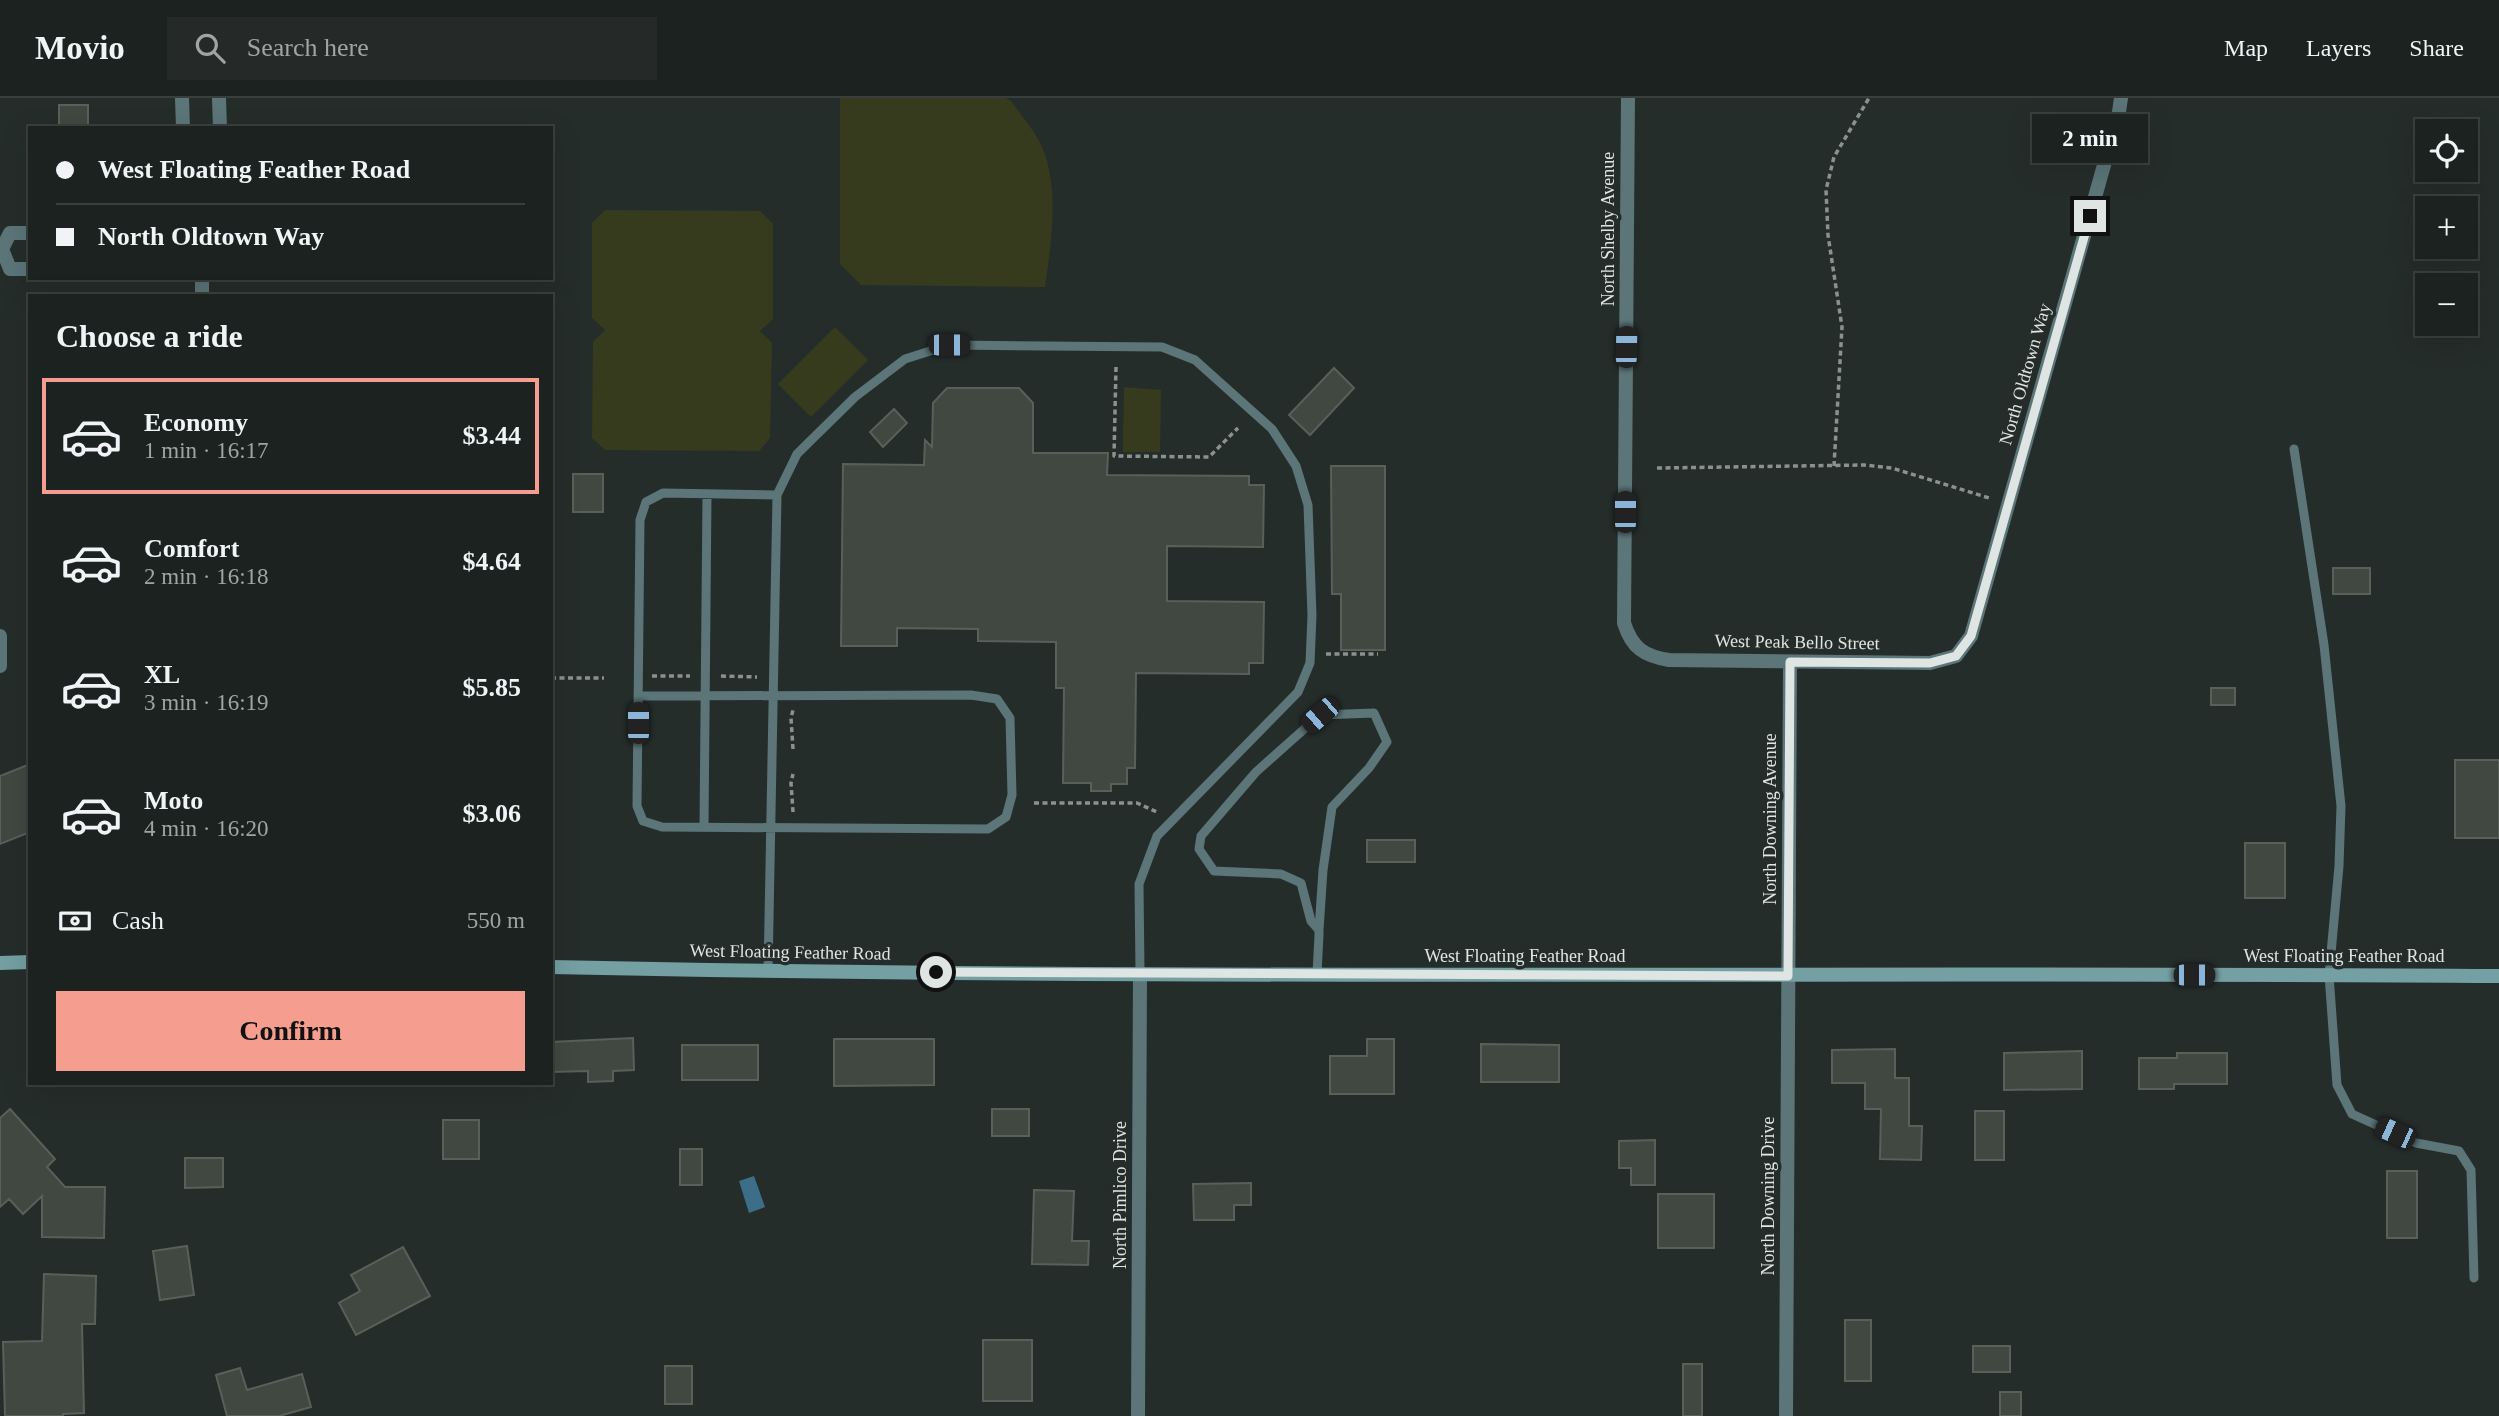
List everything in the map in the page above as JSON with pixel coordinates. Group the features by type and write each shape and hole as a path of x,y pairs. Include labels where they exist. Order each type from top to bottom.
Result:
{"main road":[{"path":"0,963 28,962"},
{"name":"West Floating Feather Road","path":"553,967 768,972 1788,976 2499,975"}],"street":[{"path":"182,98 183,126"},
{"path":"219,98 220,126"},
{"name":"North Shelby Avenue","path":"1628,98 1625,623 1629,639 1640,649"},
{"name":"North Oldtown Way","path":"1956,656 1971,636 2116,125 2121,98"},
{"path":"28,233 10,233 1,249 10,269 28,269"},
{"path":"0,636 0,666"},
{"name":"West Peak Bello Street","path":"1640,649 1653,657 1669,660 1930,663 1956,656"},
{"name":"North Downing Avenue","path":"1788,976 1790,662"},
{"name":"North Pimlico Drive","path":"1138,1416 1140,973"},
{"name":"North Downing Drive","path":"1786,1416 1788,976"}],"lane":[{"path":"768,972 777,495 797,454 855,397 905,359 949,345 1162,347 1195,360 1272,429 1296,466 1308,505 1312,615 1310,663 1298,692 1157,836 1139,884 1140,973"},
{"path":"2294,449 2324,645 2341,806 2339,866 2329,975 2337,1085 2353,1114 2416,1143 2459,1151 2471,1170 2474,1278"},
{"path":"638,696 971,695 997,699 1010,718 1012,795 1006,817 988,829 662,827 643,821 637,806 638,696 640,520 646,502 663,493 777,495"},
{"path":"704,827 708,494"},
{"path":"1317,974 1323,870 1332,807 1369,768 1387,742 1374,713 1320,715 1256,772 1201,836 1199,849 1214,871 1281,874 1301,883 1311,921 1319,930"}],"path":[{"path":"1834,466 1842,327 1828,235 1826,190 1834,157 1869,98"},
{"path":"1116,366 1114,456 1209,457 1238,428"},
{"path":"1657,468 1892,468 1989,498"},
{"path":"1324,653 1378,654"},
{"path":"652,676 692,676"},
{"path":"717,676 757,677"},
{"path":"553,678 604,678"},
{"path":"793,709 793,749"},
{"path":"793,774 793,814"},
{"path":"1034,803 1137,803 1161,815"}],"green space":[{"path":"840,98 1006,98 1011,101 1039,141 1050,175 1052,213 1045,287 861,285 840,264"},
{"path":"605,210 760,211 773,224 773,319 760,331 772,343 770,438 759,451 605,450 592,438 593,342 605,330 592,318 592,223"},
{"path":"835,327 868,360 811,417 778,384"},
{"path":"1124,387 1161,390 1160,452 1123,452"}],"water":[{"path":"754,1176 765,1207 749,1213 739,1181"}],"building":[{"path":"59,105 88,105 88,126 59,126"},
{"path":"1334,368 1354,388 1310,435 1289,415"},
{"path":"947,388 1019,388 1033,403 1033,453 1108,453 1107,475 1249,476 1249,485 1264,485 1263,547 1167,546 1167,601 1264,602 1263,663 1249,663 1249,674 1136,673 1135,768 1127,768 1127,784 1111,784 1111,791 1091,791 1091,783 1063,783 1064,688 1056,688 1056,642 978,641 978,629 897,628 897,646 841,646 843,464 924,465 925,440 932,447 933,403"},
{"path":"894,409 907,423 883,447 870,432"},
{"path":"1331,466 1385,466 1385,650 1341,650 1341,594 1332,594"},
{"path":"573,474 603,474 603,512 573,512"},
{"path":"2333,568 2370,568 2370,594 2333,594"},
{"path":"2211,688 2235,688 2235,705 2211,705"},
{"path":"2455,760 2499,760 2499,838 2455,838"},
{"path":"28,765 28,833 0,844 0,776"},
{"path":"1367,840 1415,840 1415,862 1367,862"},
{"path":"2245,843 2285,843 2285,898 2245,898"},
{"path":"633,1038 634,1070 613,1071 613,1081 588,1082 588,1071 553,1072 553,1042"},
{"path":"834,1039 934,1039 934,1085 834,1086"},
{"path":"1367,1039 1394,1039 1394,1094 1330,1094 1330,1056 1367,1056"},
{"path":"1481,1044 1559,1045 1559,1082 1481,1082"},
{"path":"682,1045 758,1045 758,1080 682,1080"},
{"path":"1895,1049 1895,1078 1909,1078 1909,1126 1922,1126 1921,1160 1880,1159 1881,1109 1865,1109 1865,1083 1832,1083 1832,1050"},
{"path":"2082,1051 2082,1089 2004,1090 2004,1053"},
{"path":"2177,1053 2227,1053 2227,1084 2174,1084 2174,1089 2139,1089 2139,1058 2177,1058"},
{"path":"10,1109 55,1159 47,1167 65,1187 105,1187 104,1238 42,1237 42,1196 23,1214 9,1199 0,1207 0,1118"},
{"path":"992,1109 1029,1109 1029,1136 992,1136"},
{"path":"1975,1111 2004,1111 2004,1160 1975,1160"},
{"path":"443,1120 479,1120 479,1159 443,1159"},
{"path":"1655,1140 1655,1185 1631,1185 1631,1168 1619,1168 1619,1141"},
{"path":"680,1149 702,1149 702,1185 680,1185"},
{"path":"185,1158 223,1158 223,1187 185,1188"},
{"path":"2387,1171 2417,1171 2417,1238 2387,1238"},
{"path":"1251,1183 1251,1205 1234,1205 1234,1220 1194,1220 1193,1184"},
{"path":"1034,1190 1074,1191 1072,1241 1089,1241 1088,1265 1032,1264"},
{"path":"1658,1194 1714,1194 1714,1248 1658,1248"},
{"path":"187,1246 194,1295 160,1300 153,1251"},
{"path":"403,1247 430,1296 356,1335 339,1303 360,1291 351,1275"},
{"path":"44,1274 96,1276 95,1324 82,1324 84,1413 63,1416 5,1416 3,1342 42,1341"},
{"path":"1845,1320 1871,1320 1871,1381 1845,1381"},
{"path":"983,1340 1032,1340 1032,1401 983,1401"},
{"path":"1973,1346 2010,1346 2010,1372 1973,1372"},
{"path":"1683,1364 1702,1364 1702,1416 1683,1416"},
{"path":"665,1366 692,1366 692,1404 665,1404"},
{"path":"240,1368 247,1390 302,1374 311,1407 279,1416 227,1416 216,1375"},
{"path":"2000,1392 2021,1392 2021,1416 2000,1416"}],"route":[{"path":"936,972 1788,976 1790,662 1930,663 1956,656 1971,636 2090,216"}]}
